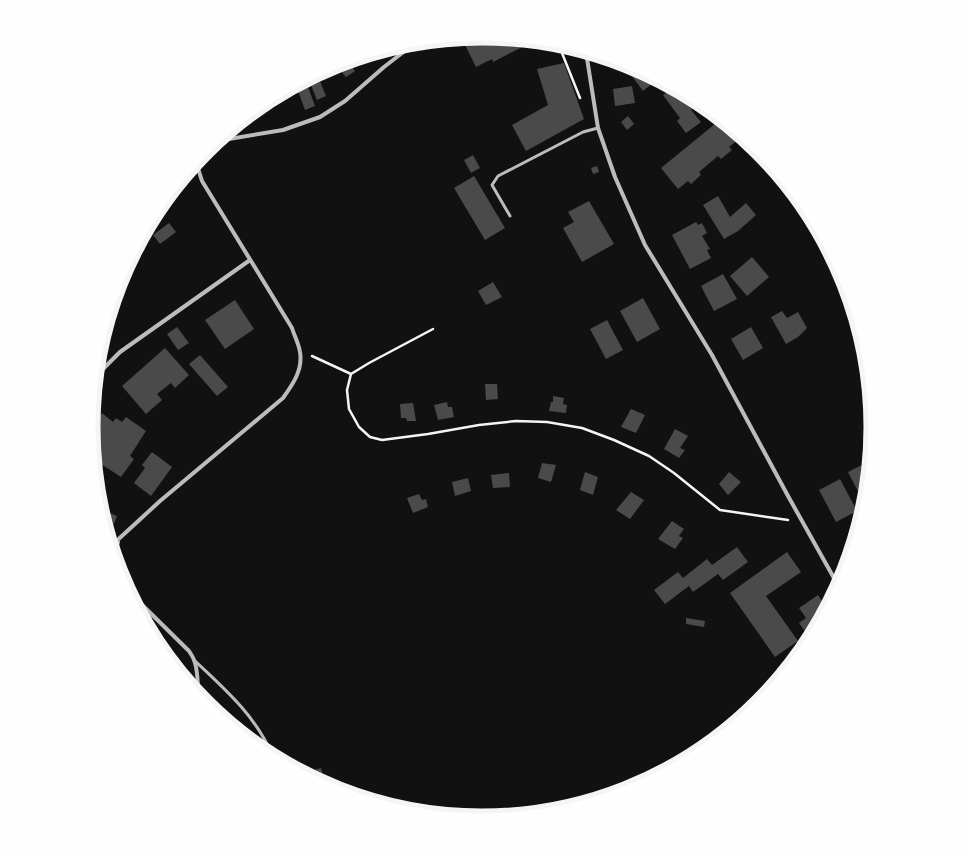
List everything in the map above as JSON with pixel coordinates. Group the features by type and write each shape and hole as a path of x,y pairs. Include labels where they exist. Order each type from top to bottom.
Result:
{"street":[{"path":"228,139 283,130 320,117 345,101 405,50"},
{"path":"587,57 598,128 615,177 645,245 712,355 836,580"},
{"path":"117,546 118,541 160,501 283,398 292,386 300,368 300,351 292,328 202,181 198,169"},
{"path":"102,370 120,352 250,260"},
{"path":"141,604 189,651 194,660 198,686"}],"lane":[{"path":"510,216 492,185 498,176 583,132 598,128"},
{"path":"194,660 230,694 253,721 269,747"}],"path":[{"path":"561,51 582,103"},
{"path":"433,329 369,362 351,374 347,390 349,409 359,427 370,437 382,440 479,425 516,421 547,422 582,428 614,440 649,456 674,473 720,510 803,522"},
{"path":"300,351 351,374"}],"building":[{"path":"482,43 525,45 493,62 492,59 476,67 465,45"},
{"path":"564,63 584,119 526,151 512,125 548,105 537,69"},
{"path":"351,66 355,71 346,77 340,70"},
{"path":"629,71 653,83 643,91"},
{"path":"320,81 326,96 317,100 311,85"},
{"path":"632,86 635,103 615,106 613,89"},
{"path":"308,87 315,106 305,110 298,91"},
{"path":"668,91 695,107 691,110 701,122 686,133 677,121 680,118 663,95"},
{"path":"628,116 634,124 627,130 621,122"},
{"path":"717,122 738,140 729,147 732,150 721,159 718,156 699,172 701,175 691,184 688,181 678,189 661,168"},
{"path":"473,155 480,168 471,173 464,160"},
{"path":"597,166 599,172 593,174 591,168"},
{"path":"474,176 505,228 485,240 454,188"},
{"path":"718,196 730,217 746,203 756,215 738,231 724,239 703,205"},
{"path":"589,201 614,244 582,262 563,228 574,222 568,212"},
{"path":"696,222 698,225 702,223 707,233 702,236 710,249 707,250 711,258 690,269 672,235"},
{"path":"169,223 176,232 160,244 153,235"},
{"path":"821,245 826,254 819,247"},
{"path":"143,247 145,250 140,254"},
{"path":"752,257 769,277 747,296 730,276"},
{"path":"723,274 737,299 714,311 701,286"},
{"path":"493,282 502,297 486,305 478,291"},
{"path":"643,298 660,329 637,342 620,311"},
{"path":"235,300 254,329 225,349 205,320"},
{"path":"782,311 787,318 798,312 807,328 798,337 786,344 771,317"},
{"path":"607,320 623,350 606,359 590,329"},
{"path":"177,327 189,343 178,350 167,334"},
{"path":"751,327 763,348 743,360 731,339"},
{"path":"165,348 189,375 175,388 171,383 157,394 162,400 146,414 122,386"},
{"path":"200,355 228,387 217,396 189,364"},
{"path":"485,384 497,384 498,399 486,400"},
{"path":"553,396 564,398 563,404 567,405 566,413 549,411 551,402 553,402"},
{"path":"447,402 448,407 452,407 454,417 438,420 434,405"},
{"path":"413,403 416,421 407,421 406,418 401,418 400,404"},
{"path":"631,409 645,415 636,433 621,427"},
{"path":"102,413 113,422 116,418 122,422 126,417 146,431 130,456 134,459 121,477 101,464 100,465 98,418"},
{"path":"675,429 688,436 680,448 685,450 679,458 664,449"},
{"path":"152,452 172,467 151,496 134,483 145,468 142,465"},
{"path":"542,463 556,465 551,482 538,478"},
{"path":"864,464 864,478 861,497 848,472"},
{"path":"585,472 598,477 593,495 580,490"},
{"path":"729,472 741,482 728,495 719,484"},
{"path":"509,473 510,487 493,488 491,475"},
{"path":"468,478 471,491 455,496 452,482"},
{"path":"840,479 857,511 836,522 819,490"},
{"path":"631,492 644,500 630,519 616,510"},
{"path":"419,494 422,500 426,499 428,507 413,513 407,498"},
{"path":"107,512 117,516 112,529"},
{"path":"672,521 684,529 679,536 683,538 675,549 658,539"},
{"path":"737,547 748,562 723,580 718,574 693,592 689,586 665,604 654,590 678,572 683,578 707,559 712,565"},
{"path":"787,552 801,572 766,596 798,641 775,657 730,593"},
{"path":"818,595 824,604 807,634 799,623 806,618 799,608"},
{"path":"686,618 705,621 704,627 686,624"},
{"path":"321,768 324,778 312,772 310,771"}]}
